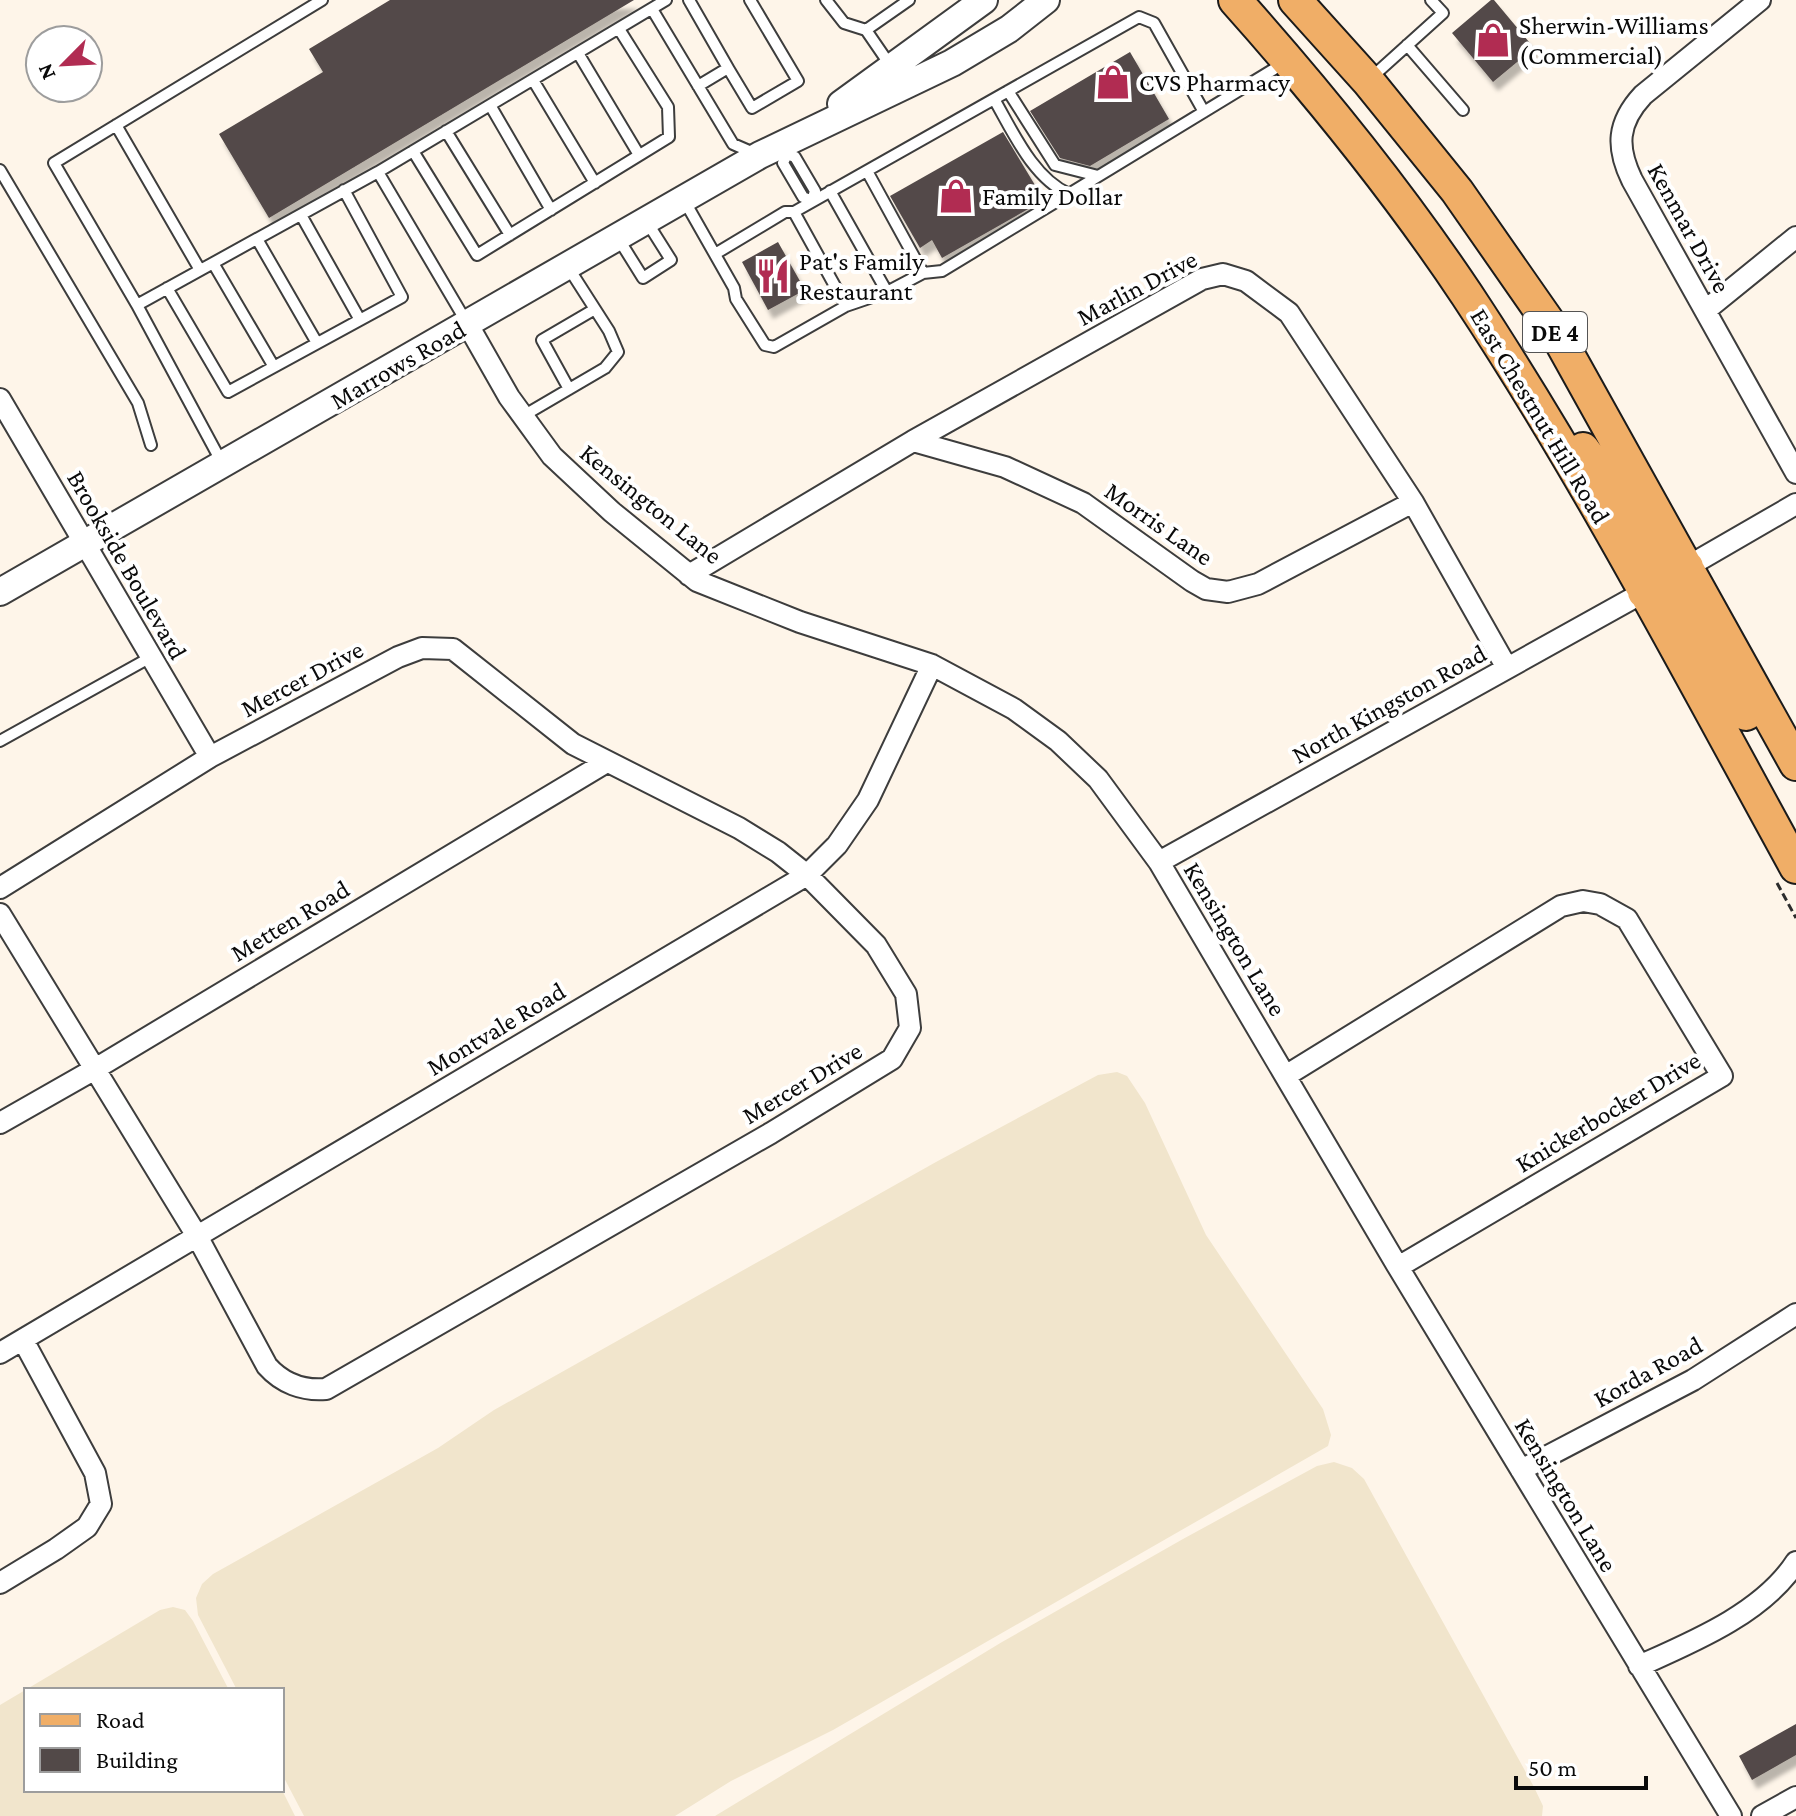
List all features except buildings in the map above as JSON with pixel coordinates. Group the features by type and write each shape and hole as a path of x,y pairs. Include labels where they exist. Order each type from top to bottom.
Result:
{"main road":[{"name":"East Chestnut Hill Road","path":"1235,0 1324,101 1465,292 1535,402 1796,867"},
{"name":"East Chestnut Hill Road","path":"1298,2 1368,81 1457,191 1556,333 1796,764"},
{"path":"1535,402 1574,438 1608,483 1657,562 1673,570 1687,567"},
{"path":"1644,592 1658,593 1677,603 1772,754 1796,785"}],"street":[{"name":"Marrows Road","path":"781,148 984,0"},
{"name":"Marrows Road","path":"0,592 684,200 952,63 1009,29 1046,0"},
{"name":"Kenmar Drive","path":"1760,0 1630,109 1623,125 1623,162 1796,473"},
{"path":"1706,310 1796,237"},
{"name":"Marlin Drive","path":"689,575 913,441 1202,279 1223,274 1246,281 1289,313 1413,502 1507,668"},
{"name":"Kensington Lane","path":"468,325 509,397 552,456 612,512 697,581 800,622 932,665 1014,709 1058,741 1098,779 1159,862 1398,1267 1731,1816"},
{"name":"Brookside Boulevard","path":"1,403 210,757"},
{"name":"Morris Lane","path":"913,441 1005,467 1083,503 1192,581 1206,589 1228,592 1258,584 1413,502"},
{"path":"1687,567 1796,504"},
{"name":"North Kingston Road","path":"1159,862 1644,592"},
{"name":"Mercer Drive","path":"0,888 210,757 398,657 422,648 453,649 573,744 605,763 739,828 778,852 807,875 876,945 906,994 910,1028 892,1059 771,1133 326,1389 312,1390 276,1376 267,1366 197,1236 0,914"},
{"name":"Montvale Road","path":"0,1353 807,875 837,845 868,800 932,665"},
{"name":"Metten Road","path":"0,1123 605,763"},
{"name":"Knickerbocker Drive","path":"1287,1075 1561,906 1583,901 1600,904 1627,919 1722,1076 1398,1267"},
{"name":"Korda Road","path":"1521,1470 1693,1380 1796,1314"},
{"path":"0,1583 87,1527 101,1504 95,1473 23,1340"},
{"path":"1639,1666 1705,1637 1771,1592 1796,1562"},
{"path":"1762,1816 1796,1797"}],"lane":[{"path":"223,464 137,305 54,163 322,0"},
{"path":"137,305 378,172 666,0"},
{"path":"689,0 752,108 798,81 750,0"},
{"path":"826,0 844,23 866,30 892,66"},
{"path":"866,30 909,0"},
{"path":"1368,81 1443,13 1431,0"},
{"path":"652,9 733,144 781,148 795,157 815,191 812,201"},
{"path":"715,254 785,212 794,212 1139,17 1154,23 1204,112"},
{"path":"413,151 477,255 669,137 668,107 619,29"},
{"path":"1407,45 1463,110"},
{"path":"578,53 639,155"},
{"path":"684,200 734,288 736,299 765,345 774,347 846,306 887,292 923,273 942,271 1289,60"},
{"path":"698,86 728,68"},
{"path":"533,80 595,183"},
{"path":"1008,91 1055,165 1098,176"},
{"path":"994,99 1038,171 1054,187 1069,194"},
{"path":"490,105 551,210"},
{"path":"116,125 200,270"},
{"path":"446,131 510,235"},
{"path":"0,170 138,403 151,445"},
{"path":"867,171 923,273"},
{"path":"378,172 468,325"},
{"path":"167,288 228,392 402,297 344,190"},
{"path":"830,191 887,292"},
{"path":"794,212 846,306"},
{"path":"301,215 360,320"},
{"path":"618,238 643,278 671,260 647,222"},
{"path":"257,239 317,343"},
{"path":"213,263 274,367"},
{"path":"523,416 605,368 618,352 609,331 568,267"},
{"path":"569,389 542,340 595,309"},
{"path":"0,741 151,657"}],"shaded area":[{"path":"1117,1072 1127,1076 1145,1103 1206,1235 1323,1409 1331,1435 1328,1446 833,1730 731,1781 675,1816 304,1816 284,1778 284,1688 236,1688 198,1615 196,1598 202,1584 213,1574 438,1448 494,1410 936,1162 1098,1075"},
{"path":"1334,1462 1352,1468 1364,1479 1534,1787 1543,1806 1542,1816 715,1816 1002,1642 1317,1466"},
{"path":"173,1607 185,1610 228,1688 29,1688 160,1610"},
{"path":"24,1691 24,1792 283,1792 295,1816 0,1816 0,1705"}],"place":[{"name":"Sherwin-Williams (Commercial)","path":"1493,40"},
{"name":"CVS Pharmacy","path":"1113,82"},
{"name":"Family Dollar","path":"956,196"},
{"name":"Pat's Family Restaurant","path":"773,276"}]}
